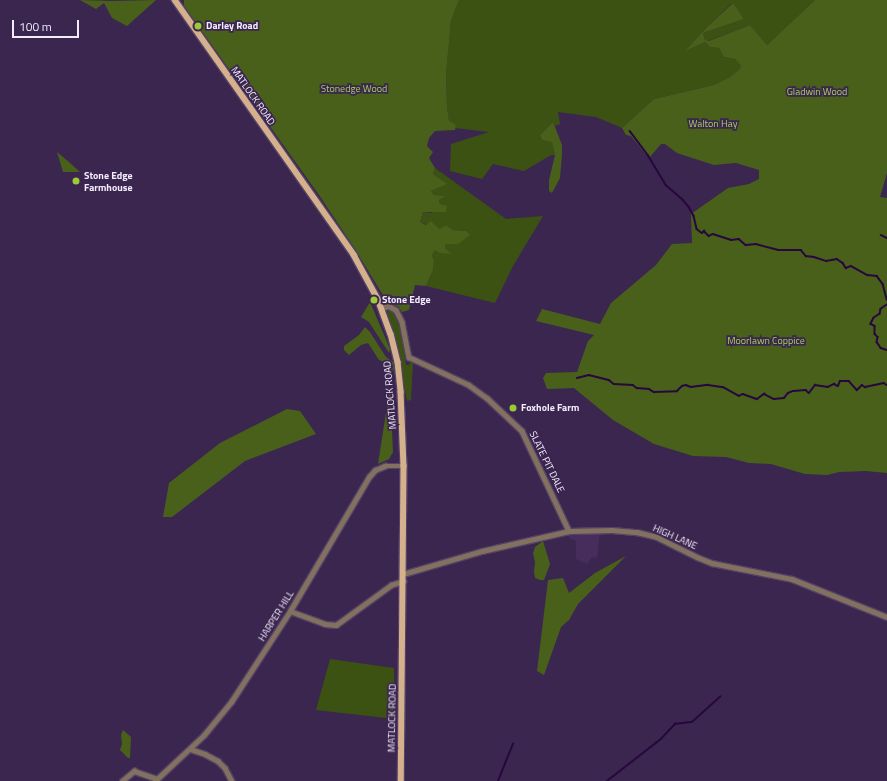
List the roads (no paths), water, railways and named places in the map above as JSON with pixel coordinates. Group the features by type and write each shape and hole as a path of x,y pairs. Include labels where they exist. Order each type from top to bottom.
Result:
{"main road":[{"name":"MATLOCK ROAD","path":"176,0 354,255 381,308 398,362 401,392 404,466 401,781"}],"street":[{"name":"SLATE PIT DALE","path":"381,308 388,306 396,310 402,322 407,354 409,356 469,385 487,398 522,431 569,531"},
{"name":"HARPER HILL","path":"156,780 190,749 231,702 290,611 369,477 375,470 385,466 404,466"},
{"name":"HIGH LANE","path":"290,611 325,624 336,625 403,578 482,551 569,531 612,530 637,532 657,537 712,563 792,580 887,617"},
{"path":"190,749 205,754 218,761 225,768 232,781"},
{"path":"122,781 134,771 156,780"}],"waterway":[{"path":"630,131 648,155 666,185 689,207 694,216 697,229 702,233 704,231 709,236 713,234 731,240 739,239 746,245 756,244 778,250 801,250 806,256 826,261 837,259 843,263 846,268 851,266 867,275 877,276 883,284 887,299"},
{"path":"881,235 887,238"},
{"path":"887,305 881,309 880,314 874,318 871,324 875,326 875,334 878,337 877,342 881,348 887,350"},
{"path":"577,378 589,375 609,380 614,384 633,385 637,388 649,389 654,392 677,391 682,386 686,385 691,387 708,385 723,387 739,396 743,394 757,399 764,394 774,399 784,398 788,393 793,391 806,390 809,393 815,385 828,387 834,384 838,386 840,381 849,381 857,390 862,385 865,387 884,383 887,385"},
{"path":"607,781 661,739 675,724 692,722 720,697"},
{"path":"498,781 513,744"}],"place":[{"name":"Darley Road","path":"198,26"},
{"name":"Stone Edge Farmhouse","path":"76,181"},
{"name":"Stone Edge","path":"374,300"},
{"name":"Foxhole Farm","path":"513,408"}],"park label":[{"name":"Stonedge Wood","path":"354,89"},
{"name":"Gladwin Wood","path":"817,92"},
{"name":"Walton Hay","path":"713,124"},
{"name":"Moorlawn Coppice","path":"766,341"}]}
